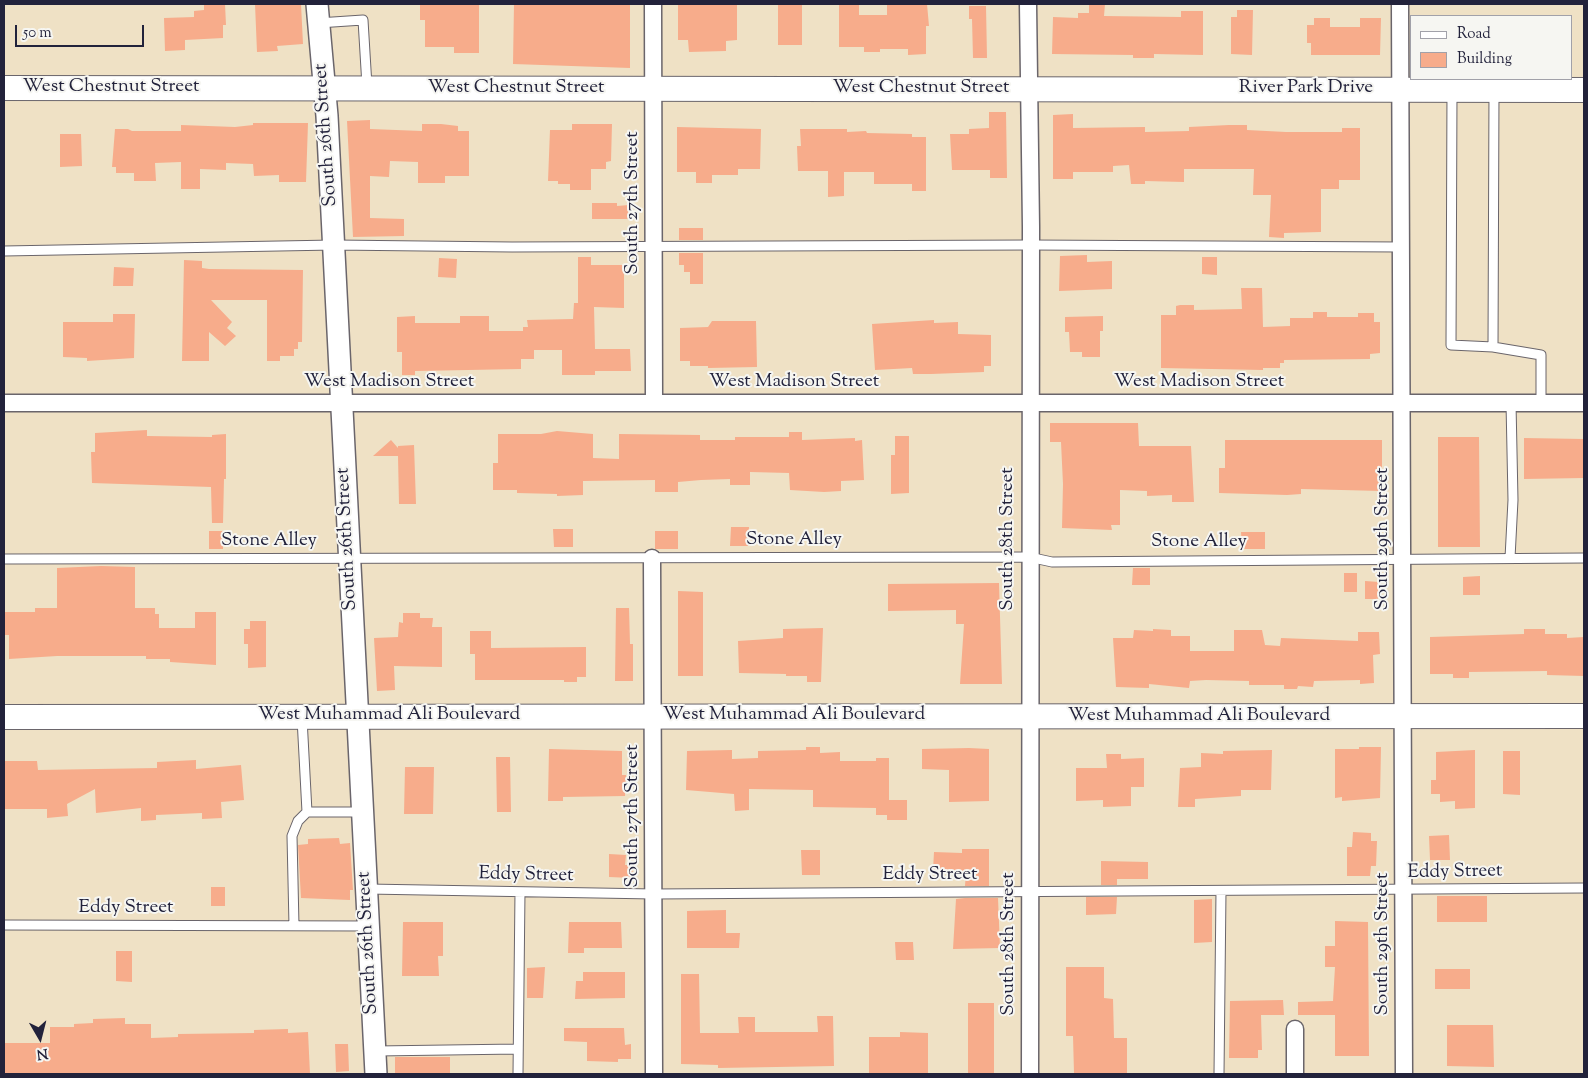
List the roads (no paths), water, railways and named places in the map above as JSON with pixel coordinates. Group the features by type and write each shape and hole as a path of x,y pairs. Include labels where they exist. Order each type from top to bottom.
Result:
{"main road":[{"name":"West Chestnut Street","path":"4,88 1028,89"},
{"name":"River Park Drive","path":"1028,89 1401,88 1584,90"},
{"name":"West Muhammad Ali Boulevard","path":"4,716 1584,716"}],"street":[{"name":"South 27th Street","path":"653,4 654,403"},
{"name":"South 28th Street","path":"1028,4 1030,244 1030,1074"},
{"name":"South 29th Street","path":"1400,4 1404,558 1404,1074"},
{"name":"South 26th Street","path":"318,14 334,245 376,1074"},
{"name":"West Madison Street","path":"4,403 1584,403"},
{"name":"South 27th Street","path":"652,558 654,1074"},
{"path":"1295,1029 1295,1074"}],"lane":[{"path":"318,14 363,20 367,89"},
{"path":"1452,90 1451,345 1493,347 1541,355 1541,403"},
{"path":"1493,347 1494,90"},
{"path":"4,252 334,245 1030,244 1401,247"},
{"path":"1510,558 1513,500 1511,403"},
{"name":"Stone Alley","path":"4,559 1029,557 1052,562 1584,558"},
{"path":"302,715 307,812"},
{"path":"294,926 292,836 298,821 307,812 362,812"},
{"name":"Eddy Street","path":"366,889 654,894 1584,888"},
{"path":"1219,1074 1222,891"},
{"path":"518,1074 520,892"},
{"name":"Eddy Street","path":"4,925 368,926"},
{"path":"375,1051 518,1049"}]}
